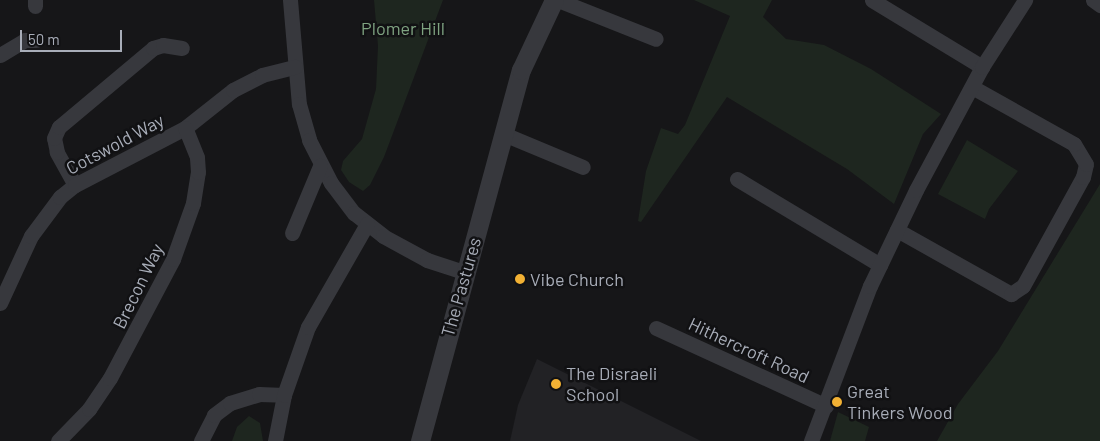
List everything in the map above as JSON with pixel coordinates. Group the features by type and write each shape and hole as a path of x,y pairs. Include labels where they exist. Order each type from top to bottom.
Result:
{"street":[{"path":"290,0 294,67 299,104 320,166 342,199 367,224 402,248 464,272"},
{"name":"The Pastures","path":"420,441 464,272 506,135 522,70 554,0"},
{"path":"558,0 656,40"},
{"path":"872,0 982,67"},
{"name":"Hithercroft Road","path":"811,441 880,265 982,67 1025,0"},
{"path":"1093,0 1100,4"},
{"path":"0,55 25,40 36,40"},
{"path":"76,185 57,152 54,138 59,127 153,48 163,45 182,48"},
{"name":"Cotswold Way","path":"0,303 46,212 76,185 185,128 233,90 262,75 294,67"},
{"path":"897,230 1011,294 1023,286 1083,177 1086,164 1074,144 972,87"},
{"name":"Brecon Way","path":"58,441 89,409 110,378 173,258 192,203 198,172 198,157 185,128"},
{"path":"506,135 583,167"},
{"path":"292,232 320,166"},
{"path":"737,179 880,265"},
{"path":"274,441 284,395 308,327 367,224"},
{"name":"Hithercroft Road","path":"656,328 826,406"},
{"path":"201,441 214,415 230,403 259,394 284,395"}],"shaded area":[{"name":"The Disraeli School","path":"537,359 701,441 510,441 518,405"}],"green space":[{"name":"Plomer Hill","path":"374,0 443,0 384,157 370,185 363,191 349,182 341,170 343,161 362,139 376,89 378,46"},
{"path":"694,0 772,0 763,17 786,39 824,45 871,69 941,114 923,134 894,204 847,169 727,97 641,222 638,221 646,171 661,128 678,134 685,125 730,16"},
{"path":"967,140 1018,171 989,209 985,219 938,194"},
{"path":"1100,184 1100,441 937,441 958,404 998,351"},
{"path":"838,412 869,427 865,441 830,441"},
{"path":"249,416 260,423 263,441 232,441 237,427"}],"place":[{"name":"Vibe Church","path":"520,279"},
{"name":"The Disraeli School","path":"556,384"},
{"name":"Great Tinkers Wood","path":"837,402"}]}
